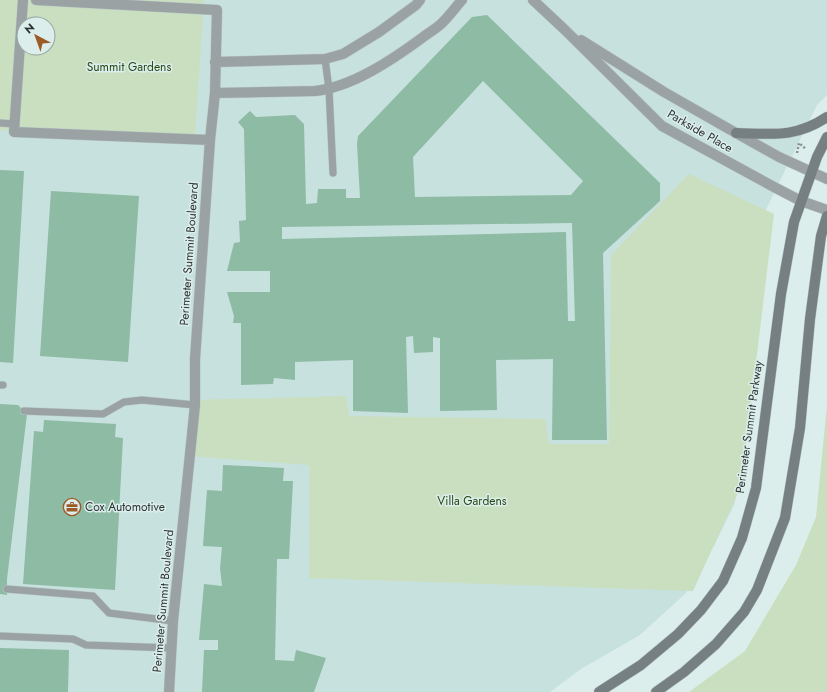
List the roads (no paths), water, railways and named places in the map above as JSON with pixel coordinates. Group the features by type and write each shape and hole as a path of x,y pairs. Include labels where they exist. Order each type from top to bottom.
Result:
{"main road":[{"path":"736,134 767,135 795,132 827,117"},
{"name":"Perimeter Summit Parkway","path":"599,692 641,665 678,634 701,610 723,581 742,538 756,488 781,294 794,222 812,172 827,137"},
{"path":"656,692 684,672 716,644 744,612 757,590 786,518 800,428 810,320 821,236 827,216"}],"street":[{"path":"23,0 14,132 210,140"},
{"name":"Perimeter Summit Boulevard","path":"36,0 217,10 215,93 210,140 195,359 195,404 173,621 169,692"},
{"path":"215,62 325,59 343,54 379,32 416,5 420,0"},
{"path":"215,93 300,92 329,90 375,68 408,48 442,23 462,0"},
{"name":"Parkside Place","path":"533,0 662,126 801,201 827,210"},
{"name":"Parkside Place","path":"564,29 664,92 736,134 779,157 827,179"}],"lane":[{"path":"325,59 329,90 332,173"},
{"path":"0,123 14,124"},
{"path":"24,411 103,414 124,402 142,400 195,404"},
{"path":"7,589 93,596 110,613 173,621"},
{"path":"0,636 73,639 86,645 172,648"}],"place":[{"name":"Cox Automotive","path":"72,507"}],"park label":[{"name":"Summit Gardens","path":"129,67"},
{"name":"Villa Gardens","path":"472,501"}]}
